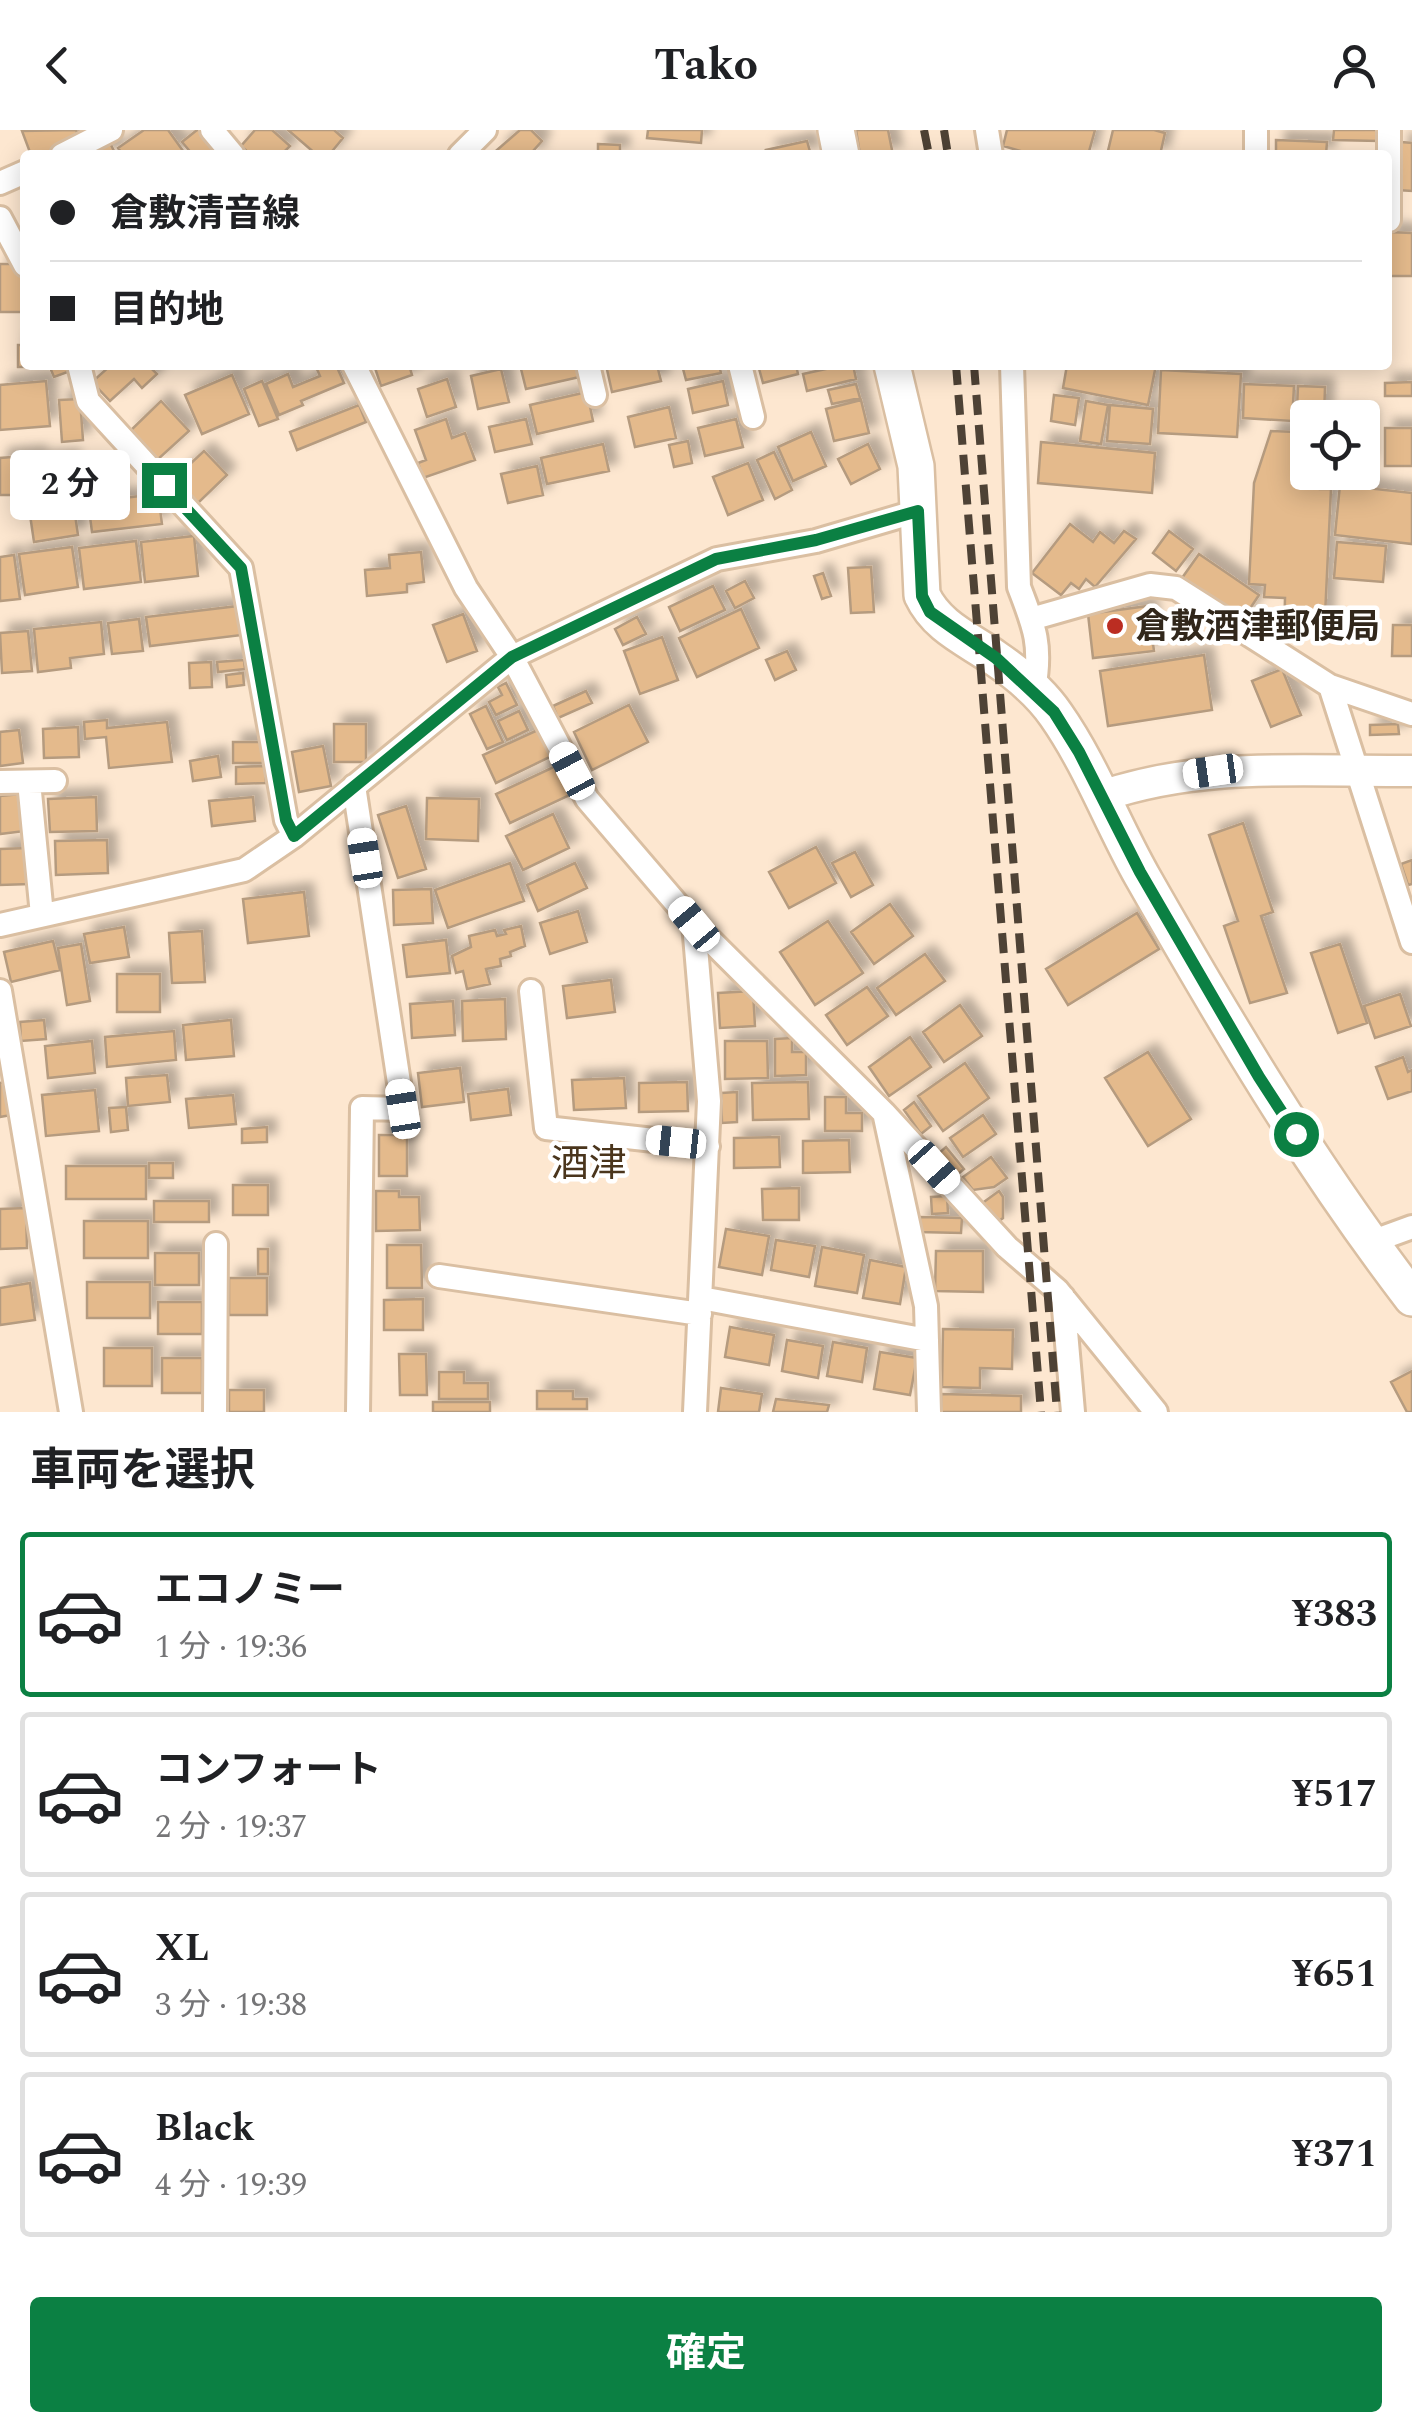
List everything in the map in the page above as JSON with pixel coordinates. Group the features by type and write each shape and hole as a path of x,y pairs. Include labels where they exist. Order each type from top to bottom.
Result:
{"main road":[{"path":"893,370 916,466 922,596 930,612 996,658 1054,712 1140,872 1259,1077 1412,1298"}],"street":[{"path":"72,150 111,130"},
{"path":"212,130 229,150"},
{"path":"465,150 484,130"},
{"path":"0,218 20,255"},
{"path":"80,370 88,401 241,568 286,820 294,836"},
{"path":"357,370 466,588 512,657 587,799 694,924 884,1113 1007,1247 1060,1294 1156,1412"},
{"path":"589,370 595,396"},
{"path":"741,370 753,417"},
{"path":"1012,370 1018,587 1032,619 1040,658 1034,690"},
{"path":"0,924 244,870 294,836 512,657 716,559 816,540 918,511"},
{"path":"1032,619 1150,585 1176,588 1330,686 1412,714"},
{"path":"1330,686 1412,942"},
{"path":"1102,796 1162,778 1213,771 1412,771"},
{"path":"0,782 55,781"},
{"path":"29,782 42,916"},
{"path":"354,786 403,1109 362,1108 358,1412"},
{"path":"694,924 710,1101 695,1412"},
{"path":"0,991 71,1412"},
{"path":"531,991 546,1128 708,1146"},
{"path":"884,1113 926,1306 929,1412"},
{"path":"1372,1242 1412,1227"},
{"path":"215,1412 216,1244"},
{"path":"439,1276 700,1306 927,1340"},
{"path":"1060,1294 1073,1412"}],"building":[{"path":"76,130 81,142 61,150 29,150 22,131"},
{"path":"144,130 168,130 182,150 119,150"},
{"path":"201,130 217,150 189,150 182,142"},
{"path":"255,130 272,130 290,146 286,150 245,150 241,146"},
{"path":"288,130 334,130 343,138 333,150 311,150"},
{"path":"520,130 531,130 542,141 534,150 497,150"},
{"path":"648,130 702,130 701,143 647,138"},
{"path":"856,130 888,130 892,150 859,150"},
{"path":"1007,130 1095,130 1089,150 1017,150 1003,146"},
{"path":"1113,130 1165,133 1161,150 1108,150"},
{"path":"1334,130 1380,130 1379,141 1333,140"},
{"path":"1276,140 1327,142 1326,150 1276,150"},
{"path":"109,141 114,150 90,150"},
{"path":"807,141 810,150 766,150"},
{"path":"1401,142 1412,143 1412,191 1397,190"},
{"path":"598,144 620,145 620,150 598,150"},
{"path":"1392,232 1412,233 1412,276 1392,276"},
{"path":"0,264 20,264 20,312 0,312"},
{"path":"51,370 73,370 54,377"},
{"path":"105,370 153,370 157,374 142,388 134,379 110,401 92,382"},
{"path":"317,370 338,370 344,383 279,415 266,384 288,374 293,387 320,376"},
{"path":"376,370 410,370 412,375 381,386"},
{"path":"501,370 509,402 478,409 471,376"},
{"path":"521,370 583,370 584,376 526,389"},
{"path":"607,370 658,370 661,381 612,392"},
{"path":"683,370 721,373 686,380"},
{"path":"759,370 797,370 798,374 763,383"},
{"path":"854,370 856,379 807,391 803,374"},
{"path":"1066,370 1155,370 1148,405 1063,388"},
{"path":"1161,370 1241,374 1237,437 1158,433"},
{"path":"232,375 249,414 202,434 185,395"},
{"path":"447,379 456,407 427,417 418,389"},
{"path":"46,381 50,426 0,430 0,385"},
{"path":"262,381 278,419 259,426 244,389"},
{"path":"723,381 728,405 693,413 688,389"},
{"path":"1412,382 1412,396 1385,396 1385,383"},
{"path":"856,384 860,398 832,404 828,390"},
{"path":"1244,384 1294,386 1290,421 1243,418"},
{"path":"1298,386 1325,387 1325,400 1297,400"},
{"path":"587,392 593,421 537,434 530,405"},
{"path":"1054,395 1079,398 1075,425 1051,421"},
{"path":"80,399 83,440 62,442 59,400"},
{"path":"861,400 869,433 834,441 826,409"},
{"path":"161,401 189,431 156,461 129,432"},
{"path":"1086,401 1108,405 1101,444 1080,441"},
{"path":"359,405 366,422 297,450 290,432"},
{"path":"1110,405 1153,409 1150,444 1107,441"},
{"path":"669,407 676,438 635,447 628,417"},
{"path":"446,419 452,438 465,433 475,460 423,478 418,463 426,460 415,430"},
{"path":"526,419 532,444 495,452 489,427"},
{"path":"736,419 743,447 705,456 698,428"},
{"path":"1385,428 1412,428 1412,466 1385,466"},
{"path":"1271,431 1290,432 1290,490 1331,490 1324,637 1284,635 1285,598 1264,597 1265,585 1249,584 1254,483"},
{"path":"811,432 826,466 793,481 778,447"},
{"path":"688,441 692,463 674,467 669,445"},
{"path":"1041,442 1155,453 1152,493 1038,483"},
{"path":"603,444 609,471 547,484 541,458"},
{"path":"868,444 880,469 851,484 838,459"},
{"path":"204,451 227,475 198,503 175,478"},
{"path":"774,452 792,490 775,499 757,460"},
{"path":"37,455 37,461 71,459 73,495 0,495 0,458"},
{"path":"748,463 763,500 728,515 713,477"},
{"path":"537,466 543,495 508,503 501,474"},
{"path":"1340,490 1412,493 1412,544 1335,535"},
{"path":"158,494 162,524 92,532 88,502"},
{"path":"73,501 78,535 34,542 29,508"},
{"path":"1070,524 1093,542 1100,532 1114,543 1124,531 1136,539 1095,587 1086,579 1079,589 1071,583 1061,595 1032,573"},
{"path":"1169,531 1193,549 1176,571 1153,553"},
{"path":"194,536 198,576 145,582 141,542"},
{"path":"136,541 141,582 84,589 79,548"},
{"path":"1337,542 1386,546 1383,582 1334,578"},
{"path":"72,547 78,587 25,595 19,554"},
{"path":"421,552 424,582 407,584 407,592 367,596 365,570 390,568 389,555"},
{"path":"1199,554 1259,595 1243,619 1182,578"},
{"path":"14,555 20,599 0,601 0,557"},
{"path":"871,567 874,612 851,613 848,568"},
{"path":"823,573 831,596 822,599 814,576"},
{"path":"745,581 754,598 735,608 726,591"},
{"path":"713,586 725,610 680,631 669,607"},
{"path":"238,606 242,635 150,646 146,617"},
{"path":"1148,606 1154,651 1093,658 1088,614"},
{"path":"741,609 759,648 697,677 679,638"},
{"path":"463,614 477,651 447,662 433,625"},
{"path":"637,617 646,634 623,645 615,629"},
{"path":"139,619 143,651 112,654 108,623"},
{"path":"101,622 104,654 70,658 71,668 38,672 34,629"},
{"path":"1393,625 1412,625 1412,656 1392,656"},
{"path":"28,631 32,671 2,673 0,633"},
{"path":"662,637 678,680 640,694 624,651"},
{"path":"787,651 796,670 775,680 766,660"},
{"path":"1204,655 1212,710 1108,726 1100,671"},
{"path":"244,660 245,669 218,672 217,662"},
{"path":"211,662 212,687 190,688 189,663"},
{"path":"1282,669 1301,715 1271,727 1252,681"},
{"path":"243,673 244,685 227,687 226,675"},
{"path":"506,683 517,705 496,715 489,702 502,695 498,687"},
{"path":"586,691 592,703 558,718 553,706"},
{"path":"629,705 648,742 592,770 574,732"},
{"path":"486,706 503,742 487,749 470,714"},
{"path":"519,711 528,730 507,740 498,721"},
{"path":"107,720 107,728 167,722 172,762 109,768 106,737 85,739 84,722"},
{"path":"334,724 366,724 366,762 334,762"},
{"path":"1398,724 1399,734 1370,735 1370,725"},
{"path":"78,727 79,757 44,758 43,729"},
{"path":"540,729 552,756 496,783 483,755"},
{"path":"19,730 23,763 0,766 0,732"},
{"path":"233,742 264,742 264,763 233,763"},
{"path":"323,746 331,786 299,792 292,752"},
{"path":"218,756 221,777 193,781 190,761"},
{"path":"558,765 572,794 510,823 496,794"},
{"path":"265,766 266,783 236,784 236,767"},
{"path":"21,794 25,831 0,834 0,796"},
{"path":"96,797 97,831 50,832 48,799"},
{"path":"253,797 255,821 212,826 209,801"},
{"path":"427,798 479,799 478,841 426,839"},
{"path":"406,806 426,869 398,878 378,815"},
{"path":"553,814 569,848 523,870 506,836"},
{"path":"1243,823 1273,912 1261,916 1287,993 1250,1003 1224,926 1238,921 1209,835"},
{"path":"107,840 108,873 56,875 55,841"},
{"path":"816,847 836,883 789,908 769,872"},
{"path":"28,848 30,884 0,885 0,849"},
{"path":"855,852 873,885 851,897 832,863"},
{"path":"1412,860 1412,884 1408,885 1401,864"},
{"path":"510,863 524,901 448,928 435,890"},
{"path":"575,863 587,888 538,911 527,885"},
{"path":"431,889 433,923 394,925 393,890"},
{"path":"304,892 309,936 248,943 243,899"},
{"path":"890,904 913,936 874,964 851,932"},
{"path":"578,911 587,942 550,954 540,923"},
{"path":"1137,913 1159,949 1068,1005 1046,969"},
{"path":"828,921 863,973 815,1005 780,952"},
{"path":"521,926 525,946 500,959 501,966 486,969 490,984 467,989 463,971 456,973 452,956 471,947 469,936 495,930 497,936"},
{"path":"124,927 129,957 90,963 84,934"},
{"path":"202,931 205,982 172,983 169,933"},
{"path":"446,940 450,973 407,977 403,945"},
{"path":"53,941 60,970 11,982 4,952"},
{"path":"81,944 90,1001 67,1005 58,948"},
{"path":"1340,944 1367,1023 1338,1033 1311,953"},
{"path":"925,954 945,981 896,1015 877,988"},
{"path":"117,974 160,974 160,1012 117,1012"},
{"path":"611,980 615,1012 567,1018 563,986"},
{"path":"867,987 888,1016 847,1045 826,1015"},
{"path":"753,991 755,1026 720,1028 718,993"},
{"path":"1400,994 1411,1026 1375,1038 1364,1006"},
{"path":"505,999 506,1039 463,1041 462,1001"},
{"path":"453,1001 455,1035 412,1038 410,1004"},
{"path":"960,1005 982,1036 944,1062 923,1032"},
{"path":"44,1020 46,1039 21,1041 20,1022"},
{"path":"231,1020 234,1056 186,1060 183,1025"},
{"path":"174,1031 176,1060 107,1067 105,1037"},
{"path":"910,1037 931,1067 889,1096 869,1067"},
{"path":"792,1038 792,1052 806,1052 806,1075 775,1076 775,1039"},
{"path":"92,1041 95,1073 48,1078 45,1046"},
{"path":"725,1041 767,1041 768,1078 725,1079"},
{"path":"1148,1052 1191,1119 1148,1146 1105,1078"},
{"path":"1403,1057 1408,1072 1412,1070 1412,1091 1388,1099 1376,1067"},
{"path":"965,1063 989,1098 943,1131 918,1096"},
{"path":"460,1068 464,1102 422,1107 418,1073"},
{"path":"167,1075 170,1102 128,1106 126,1078"},
{"path":"624,1078 626,1108 574,1110 572,1080"},
{"path":"5,1082 11,1115 0,1117 0,1083"},
{"path":"687,1082 688,1111 639,1112 639,1083"},
{"path":"808,1082 809,1119 753,1120 752,1083"},
{"path":"508,1089 511,1115 471,1120 468,1094"},
{"path":"95,1090 99,1131 46,1136 42,1095"},
{"path":"737,1092 737,1122 722,1123 721,1093"},
{"path":"233,1095 236,1124 189,1128 186,1099"},
{"path":"825,1097 846,1097 846,1113 862,1113 862,1131 825,1131"},
{"path":"914,1102 931,1126 921,1134 904,1110"},
{"path":"126,1107 128,1130 111,1132 109,1108"},
{"path":"983,1115 996,1134 963,1157 950,1138"},
{"path":"267,1127 267,1142 242,1143 242,1129"},
{"path":"379,1135 407,1135 407,1176 379,1176"},
{"path":"779,1137 780,1167 734,1168 734,1138"},
{"path":"849,1140 850,1172 803,1173 803,1141"},
{"path":"946,1147 964,1169 958,1174 939,1153"},
{"path":"991,1157 1007,1178 994,1187 973,1190 963,1177"},
{"path":"149,1163 173,1163 173,1178 149,1178"},
{"path":"66,1166 146,1166 146,1199 66,1199"},
{"path":"233,1185 268,1185 268,1215 233,1215"},
{"path":"799,1188 799,1220 763,1220 762,1189"},
{"path":"376,1191 399,1191 399,1197 419,1197 420,1230 376,1231"},
{"path":"999,1191 1003,1197 1003,1218 995,1224 981,1204"},
{"path":"947,1196 948,1213 932,1214 931,1197"},
{"path":"154,1201 209,1201 209,1222 154,1222"},
{"path":"26,1208 27,1248 0,1249 0,1209"},
{"path":"920,1217 962,1218 961,1233 919,1232"},
{"path":"84,1221 148,1221 148,1258 84,1258"},
{"path":"726,1229 769,1236 762,1275 719,1267"},
{"path":"776,1240 815,1246 809,1277 771,1270"},
{"path":"387,1245 421,1245 422,1288 387,1288"},
{"path":"822,1247 864,1255 857,1293 815,1286"},
{"path":"258,1249 268,1249 268,1274 258,1274"},
{"path":"936,1251 983,1251 983,1292 935,1291"},
{"path":"155,1253 199,1253 199,1285 155,1285"},
{"path":"870,1260 906,1267 900,1304 863,1298"},
{"path":"229,1278 267,1278 267,1315 229,1315"},
{"path":"87,1282 150,1282 150,1318 87,1318"},
{"path":"30,1283 35,1320 0,1325 0,1288"},
{"path":"423,1299 423,1330 384,1330 384,1300"},
{"path":"158,1302 202,1302 202,1334 158,1334"},
{"path":"730,1327 774,1335 769,1365 725,1357"},
{"path":"943,1329 1013,1330 1012,1369 980,1368 980,1388 942,1387"},
{"path":"787,1340 823,1346 818,1378 782,1371"},
{"path":"833,1342 867,1348 862,1382 827,1376"},
{"path":"104,1348 152,1348 152,1386 104,1386"},
{"path":"880,1352 917,1358 910,1395 874,1389"},
{"path":"399,1354 426,1354 427,1395 400,1395"},
{"path":"162,1358 202,1358 202,1393 162,1393"},
{"path":"1412,1371 1412,1412 1407,1412 1391,1382"},
{"path":"439,1372 464,1372 464,1383 488,1383 488,1399 439,1399"},
{"path":"721,1388 762,1394 759,1412 718,1412"},
{"path":"229,1390 264,1390 264,1412 229,1412"},
{"path":"537,1391 573,1391 573,1399 587,1399 587,1409 537,1409"},
{"path":"941,1394 1021,1396 1021,1412 941,1412"},
{"path":"776,1399 829,1405 827,1412 773,1412"},
{"path":"433,1402 490,1402 490,1412 433,1412"}],"railway":[{"path":"924,130 928,150"},
{"path":"944,130 947,150"},
{"path":"956,370 1041,1412"},
{"path":"974,370 1057,1412"}],"place":[{"name":"倉敷酒津郵便局","path":"1115,626"}],"district":[{"name":"酒津","path":"589,1163"}],"route":[{"path":"164,485 241,568 286,820 294,836 512,657 716,559 816,540 918,511 922,596 930,612 996,658 1054,712 1079,752 1140,872 1296,1134"}]}
